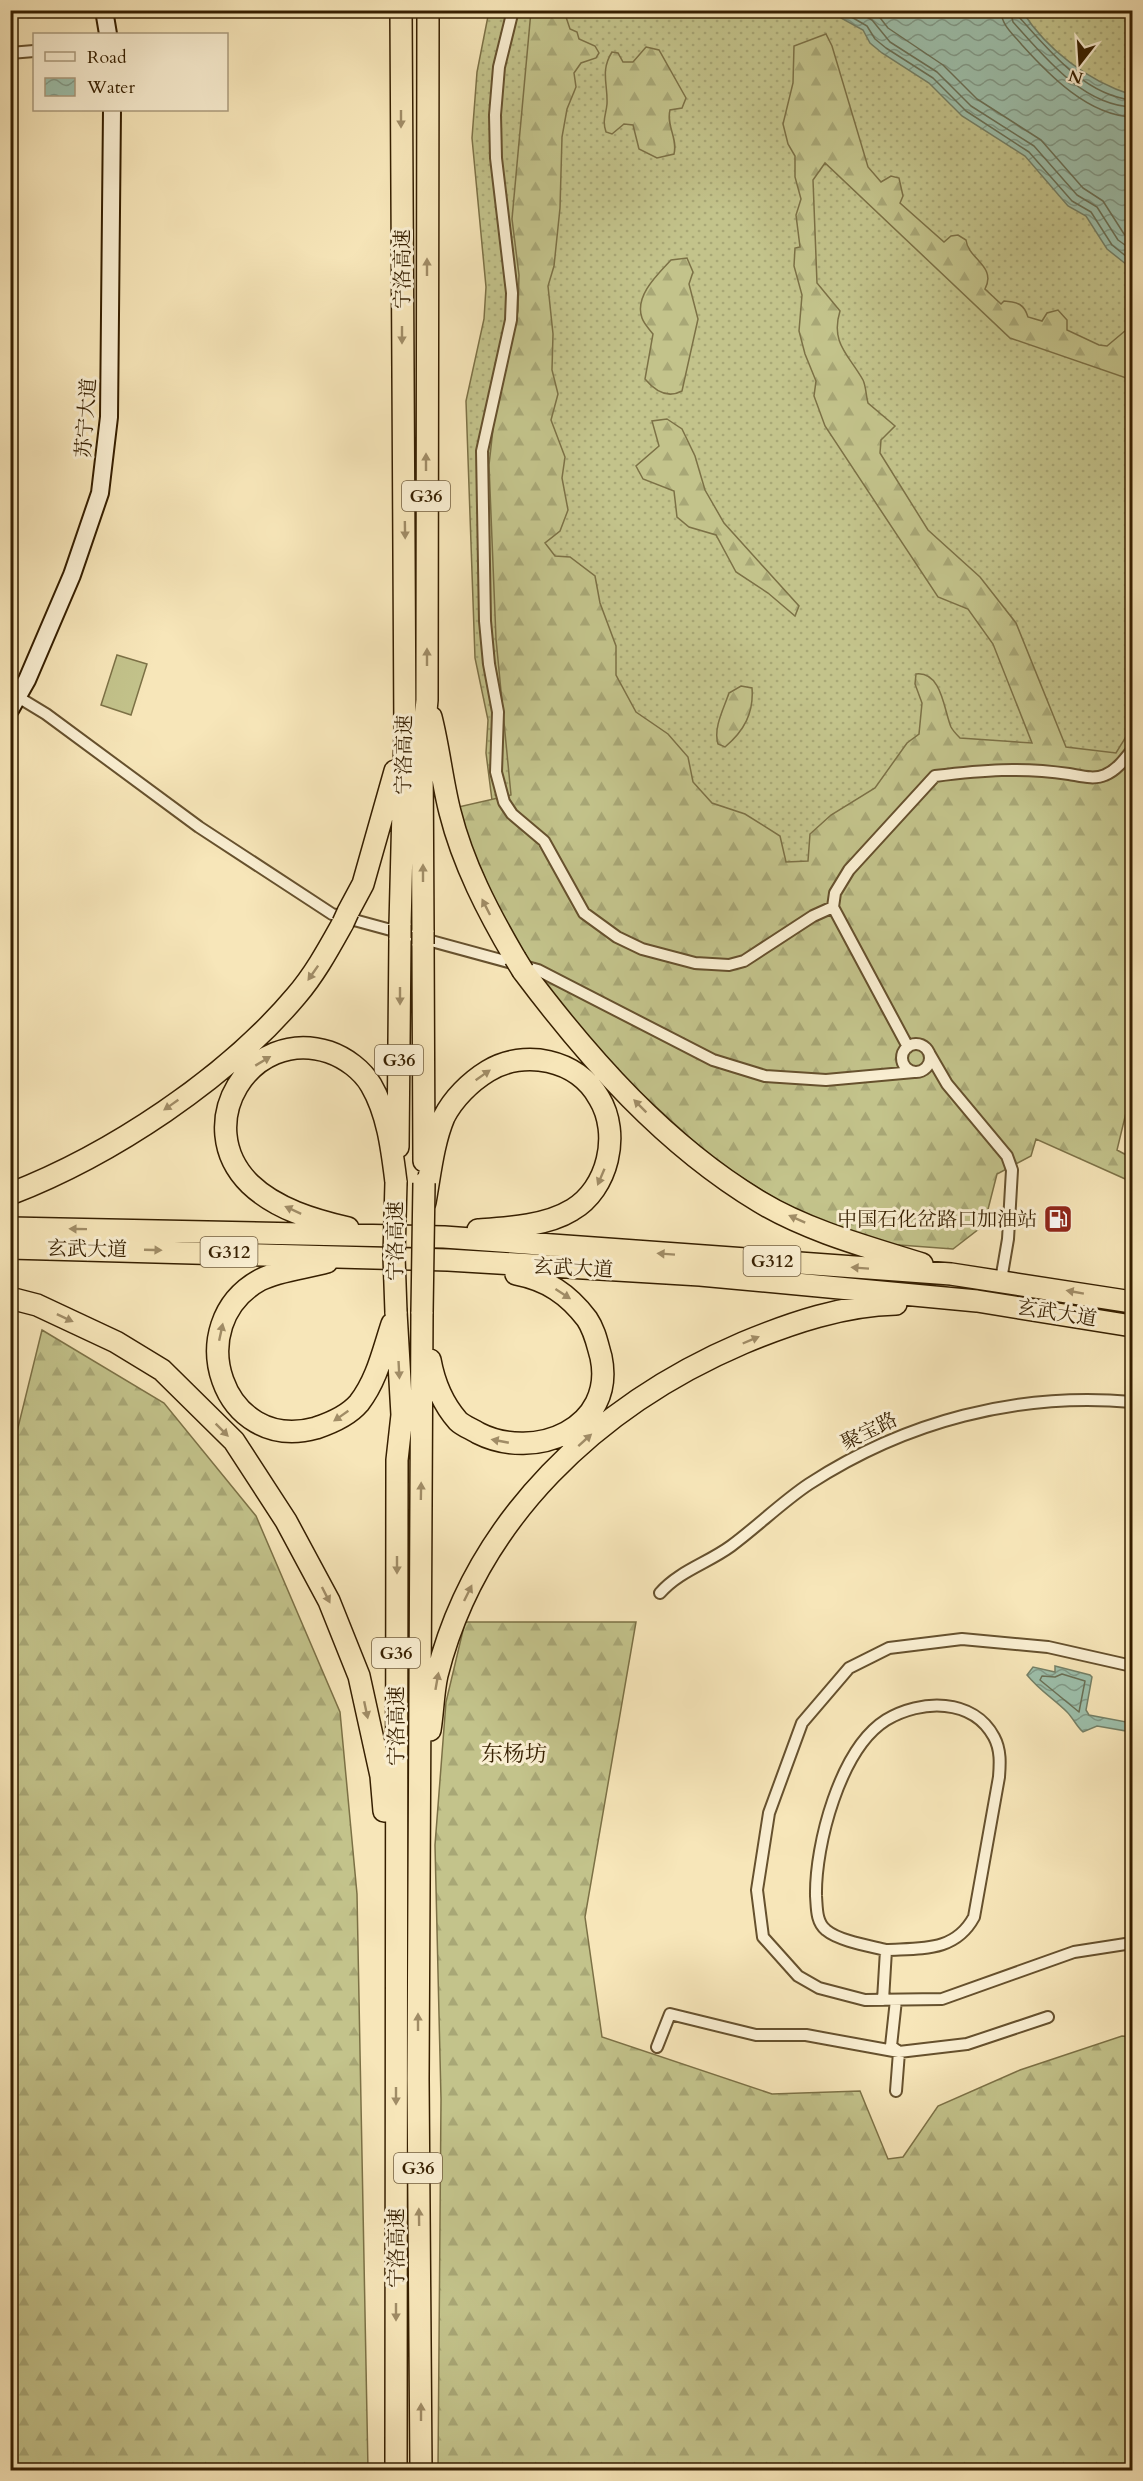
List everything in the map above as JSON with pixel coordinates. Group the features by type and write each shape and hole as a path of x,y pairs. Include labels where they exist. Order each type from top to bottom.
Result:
{"highway":[{"name":"宁洛高速","path":"396,2470 397,1460 402,1415 394,1256 405,733 401,10"},
{"name":"宁洛高速","path":"421,2470 418,1865 422,1312 424,1211 427,1183 422,755 427,700 428,10"},
{"path":"427,700 450,811 460,846 484,906 519,964 606,1073 668,1134 720,1175 762,1203 810,1225 951,1274"},
{"path":"10,1194 67,1170 136,1130 200,1085 296,996 327,952 363,884 405,733"},
{"path":"396,1182 390,1140 380,1109 371,1085 352,1063 318,1049 280,1051 246,1072 230,1097 225,1137 234,1160 249,1183 270,1199 298,1213 400,1237 448,1231 498,1229 544,1221 572,1210 595,1190 610,1150 608,1121 600,1098 585,1080 568,1068 543,1060 521,1059 501,1064 463,1090 444,1117 427,1183"},
{"name":"玄武大道","path":"10,1228 400,1237 951,1274 1132,1302"},
{"name":"玄武大道","path":"10,1248 350,1256 700,1275 977,1301 1132,1326"},
{"path":"350,1256 261,1280 238,1298 223,1320 217,1351 220,1376 229,1398 244,1415 270,1428 302,1431 332,1423 358,1405 375,1377 396,1312"},
{"path":"422,1312 434,1382 459,1423 489,1438 524,1445 561,1438 593,1411 605,1376 595,1330 573,1300 540,1278 448,1260"},
{"path":"10,1298 37,1305 116,1342 162,1370 234,1441 286,1521 329,1601 359,1676 381,1776 396,1995"},
{"path":"418,1865 437,1676 459,1612 488,1552 511,1517 552,1470 607,1420 666,1380 781,1327 830,1314 885,1304 977,1301"}],"street":[{"path":"104,10 108,33"},
{"path":"513,10 499,67 495,115 496,158 513,293 511,320 483,451 485,621 489,664 498,712 495,772 504,802 512,814 544,841 584,913 617,937 642,949 694,963 729,965 744,961 813,916 833,907"},
{"path":"10,53 33,51"},
{"name":"苏宁大道","path":"14,703 79,556 100,493 105,462 111,369 112,111"},
{"path":"14,703 62,726 199,827 332,914 538,970 713,1060 765,1076 797,1080 916,1072 932,1075 947,1084"},
{"path":"916,1072 904,1065 905,1050 833,907 835,893 849,870 935,776 991,769 1028,768 1094,778 1106,775 1132,750"},
{"path":"886,1075 905,1050 920,1045 929,1053 947,1084 1007,1156 1012,1170 1008,1239 1001,1280"},
{"path":"916,1072 928,1065 929,1053"},
{"name":"聚宝路","path":"660,1593 670,1582 729,1547 808,1485 861,1453 917,1428 995,1407 1077,1400 1132,1402"},
{"path":"1132,1666 1048,1647 962,1639 889,1648 849,1668 802,1723 769,1813 757,1890 763,1937 798,1976 819,1988 865,2000 942,1998 1074,1952 1132,1943"},
{"path":"945,1704 962,1708 984,1723 995,1739 1000,1757 999,1778 974,1917 965,1932 951,1941 936,1946 886,1950 854,1942 826,1930 817,1916 816,1886 823,1829 844,1775 863,1743 885,1720 915,1708 945,1704"},
{"path":"883,2000 886,1950"},
{"path":"896,2000 891,2046 899,2052"},
{"path":"657,2047 670,2014 756,2035 806,2035 899,2052 967,2044 1048,2017"},
{"path":"896,2091 899,2052"}],"green space":[{"path":"489,11 1132,11 1132,800 880,886 502,879 486,753 488,720 475,658 466,401 484,319 486,287 472,138 477,72"},
{"path":"531,11 564,11 570,29 577,32 579,39 595,46 599,53 596,58 581,63 574,73 576,87 567,109 562,137 560,208 554,266 548,286 553,334 552,370 558,394 551,420 565,457 562,478 568,510 560,531 545,543 555,556 570,557 595,576 600,603 616,646 616,675 636,712 668,734 688,757 693,782 712,803 745,814 780,836 786,862 808,861 810,834 831,815 875,788 907,743 919,734 922,703 915,684 916,674 925,675 937,685 951,727 960,738 1032,743 993,644 968,609 938,597 825,426 814,396 816,381 799,331 802,295 794,266 795,248 800,247 796,215 801,199 795,177 795,156 788,144 783,124 793,83 794,46 826,34 832,46 868,167 881,182 891,176 899,178 903,196 900,203 944,242 951,236 958,235 966,240 968,247 985,268 988,281 985,289 1001,304 1004,301 1017,303 1025,309 1028,317 1042,321 1047,313 1058,310 1067,320 1067,330 1099,345 1107,346 1132,325 1132,380 1010,338 825,163 813,180 817,283 840,311 837,332 839,340 863,380 868,403 895,426 881,440 880,453 928,530 980,577 1016,623 1066,747 1116,753 1132,727 1132,1088 1117,1150 1132,1158 1132,1182 1036,1139 1031,1156 997,1174 984,1225 953,1249 886,1244 797,1212 714,1160 593,1049 514,944 454,808 511,795 496,639 489,465 495,411 518,311 519,275 512,219"},
{"path":"646,47 659,50 686,98 682,108 670,110 674,154 657,158 639,149 633,125 624,124 612,134 606,132 604,124 607,104 605,72 608,59 612,52 618,53 623,62 633,62"},
{"path":"687,258 693,272 689,284 698,319 682,391 666,394 657,390 645,379 653,334 642,318 641,302 649,286 671,260"},
{"path":"667,419 682,429 695,456 705,490 724,523 799,606 795,616 768,593 736,572 716,535 689,527 677,517 674,491 643,479 636,466 659,446 652,421"},
{"path":"117,655 147,664 131,715 101,705"},
{"path":"741,686 752,688 751,706 738,735 725,747 718,744 718,725 729,693"},
{"path":"42,1330 164,1403 256,1516 340,1712 357,1894 368,2470 11,2470 10,1460"},
{"path":"465,1622 636,1622 585,1917 602,2037 772,2094 860,2091 888,2159 903,2157 938,2106 1020,2070 1122,2036 1132,2037 1132,2470 438,2470 441,2099 435,1845 446,1702"}],"water":[{"path":"840,11 1022,11 1056,51 1084,73 1132,95 1132,263 1127,265 1107,249 1086,216 1068,206 1025,156 962,116 929,83 870,43 863,30 841,18"},
{"path":"1055,1666 1090,1675 1092,1677 1086,1710 1089,1715 1132,1723 1132,1732 1097,1726 1083,1732 1067,1712 1027,1675 1033,1667 1055,1672"}],"place":[{"name":"中国石化岔路口加油站","path":"1058,1219"}],"district":[{"name":"东杨坊","path":"514,1754"}]}
